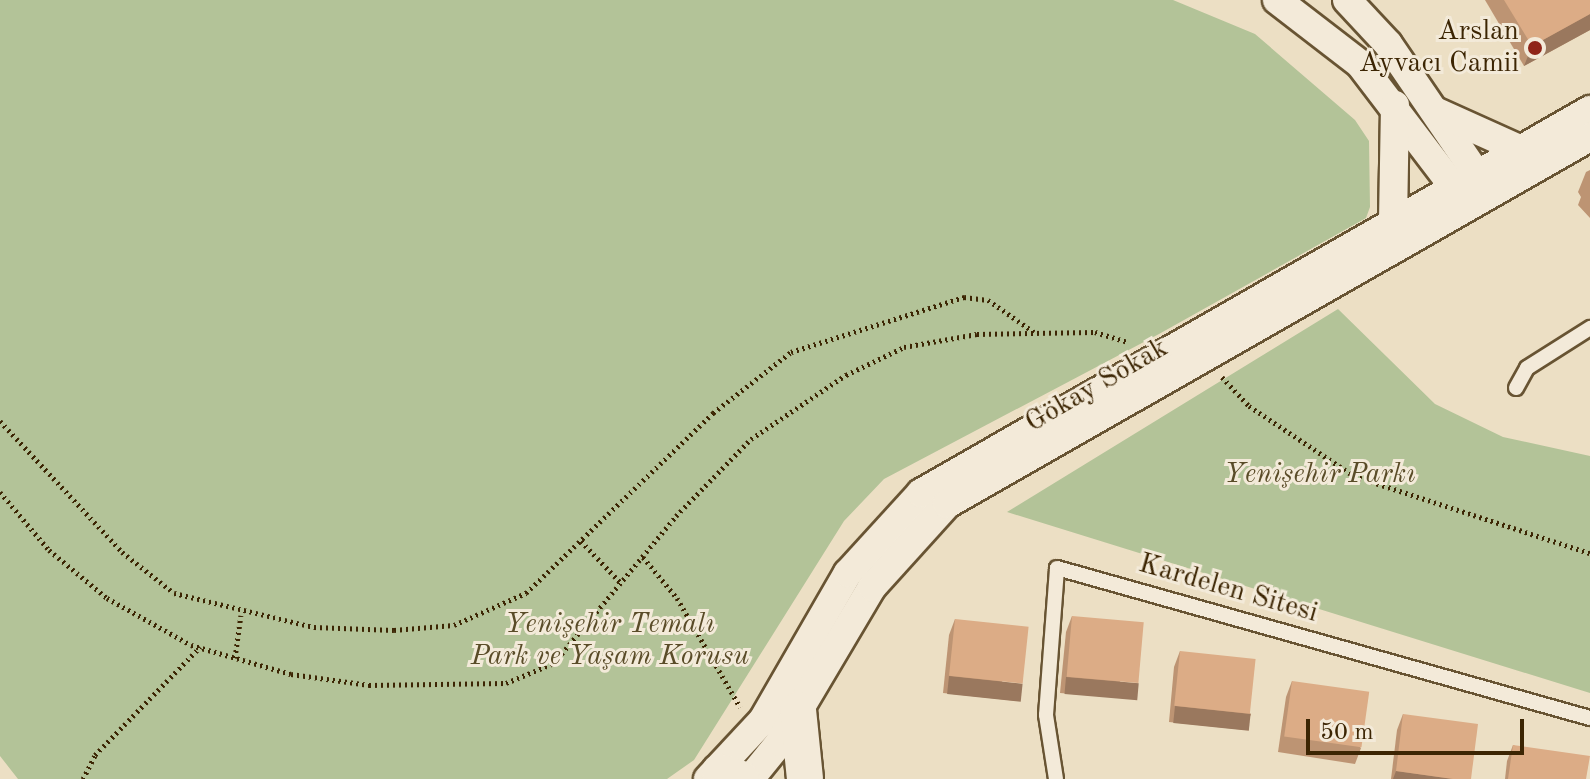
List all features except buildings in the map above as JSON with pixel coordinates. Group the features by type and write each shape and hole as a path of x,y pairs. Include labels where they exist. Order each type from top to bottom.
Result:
{"street":[{"path":"1277,0 1360,64 1472,190"},
{"path":"1347,0 1433,110 1472,190"},
{"path":"1393,221 1395,105"},
{"path":"1433,110 1521,150"},
{"name":"Gökay Sokak","path":"728,778 798,710 872,587 924,523 978,484 1202,356 1472,190 1521,150 1590,110"},
{"name":"Gökay Sokak","path":"728,778 848,573 921,493 1158,351 1393,221 1472,190 1590,137"},
{"path":"798,710 805,779"}],"lane":[{"path":"1516,388 1527,368 1590,328"},
{"name":"Kardelen Sitesi","path":"1056,779 1046,715 1057,568 1590,718"}],"path":[{"path":"0,421 150,579 241,615 314,627 454,625 526,593 713,413 791,352 964,297 988,300 1036,333"},
{"path":"0,492 49,550 107,598 200,647 235,658 369,685 506,683 554,663 643,557 751,439 846,375 904,347 977,334 1095,332 1158,351"},
{"path":"1202,356 1249,406 1354,476 1590,553"},
{"path":"581,541 622,584"},
{"path":"643,557 677,598 753,732"},
{"path":"235,658 241,615"},
{"path":"83,779 95,755 200,647"}],"green space":[{"name":"Yenişehir Temalı Park ve Yaşam Korusu","path":"0,0 1173,0 1255,34 1355,120 1369,141 1370,207 1366,218 1159,334 884,479 844,521 694,760 667,779 18,779 0,756"},
{"name":"Yenişehir Parkı","path":"1338,309 1435,404 1503,437 1590,456 1590,693 1007,512"}],"place":[{"name":"Arslan Ayvacı Camii","path":"1535,48"}]}
